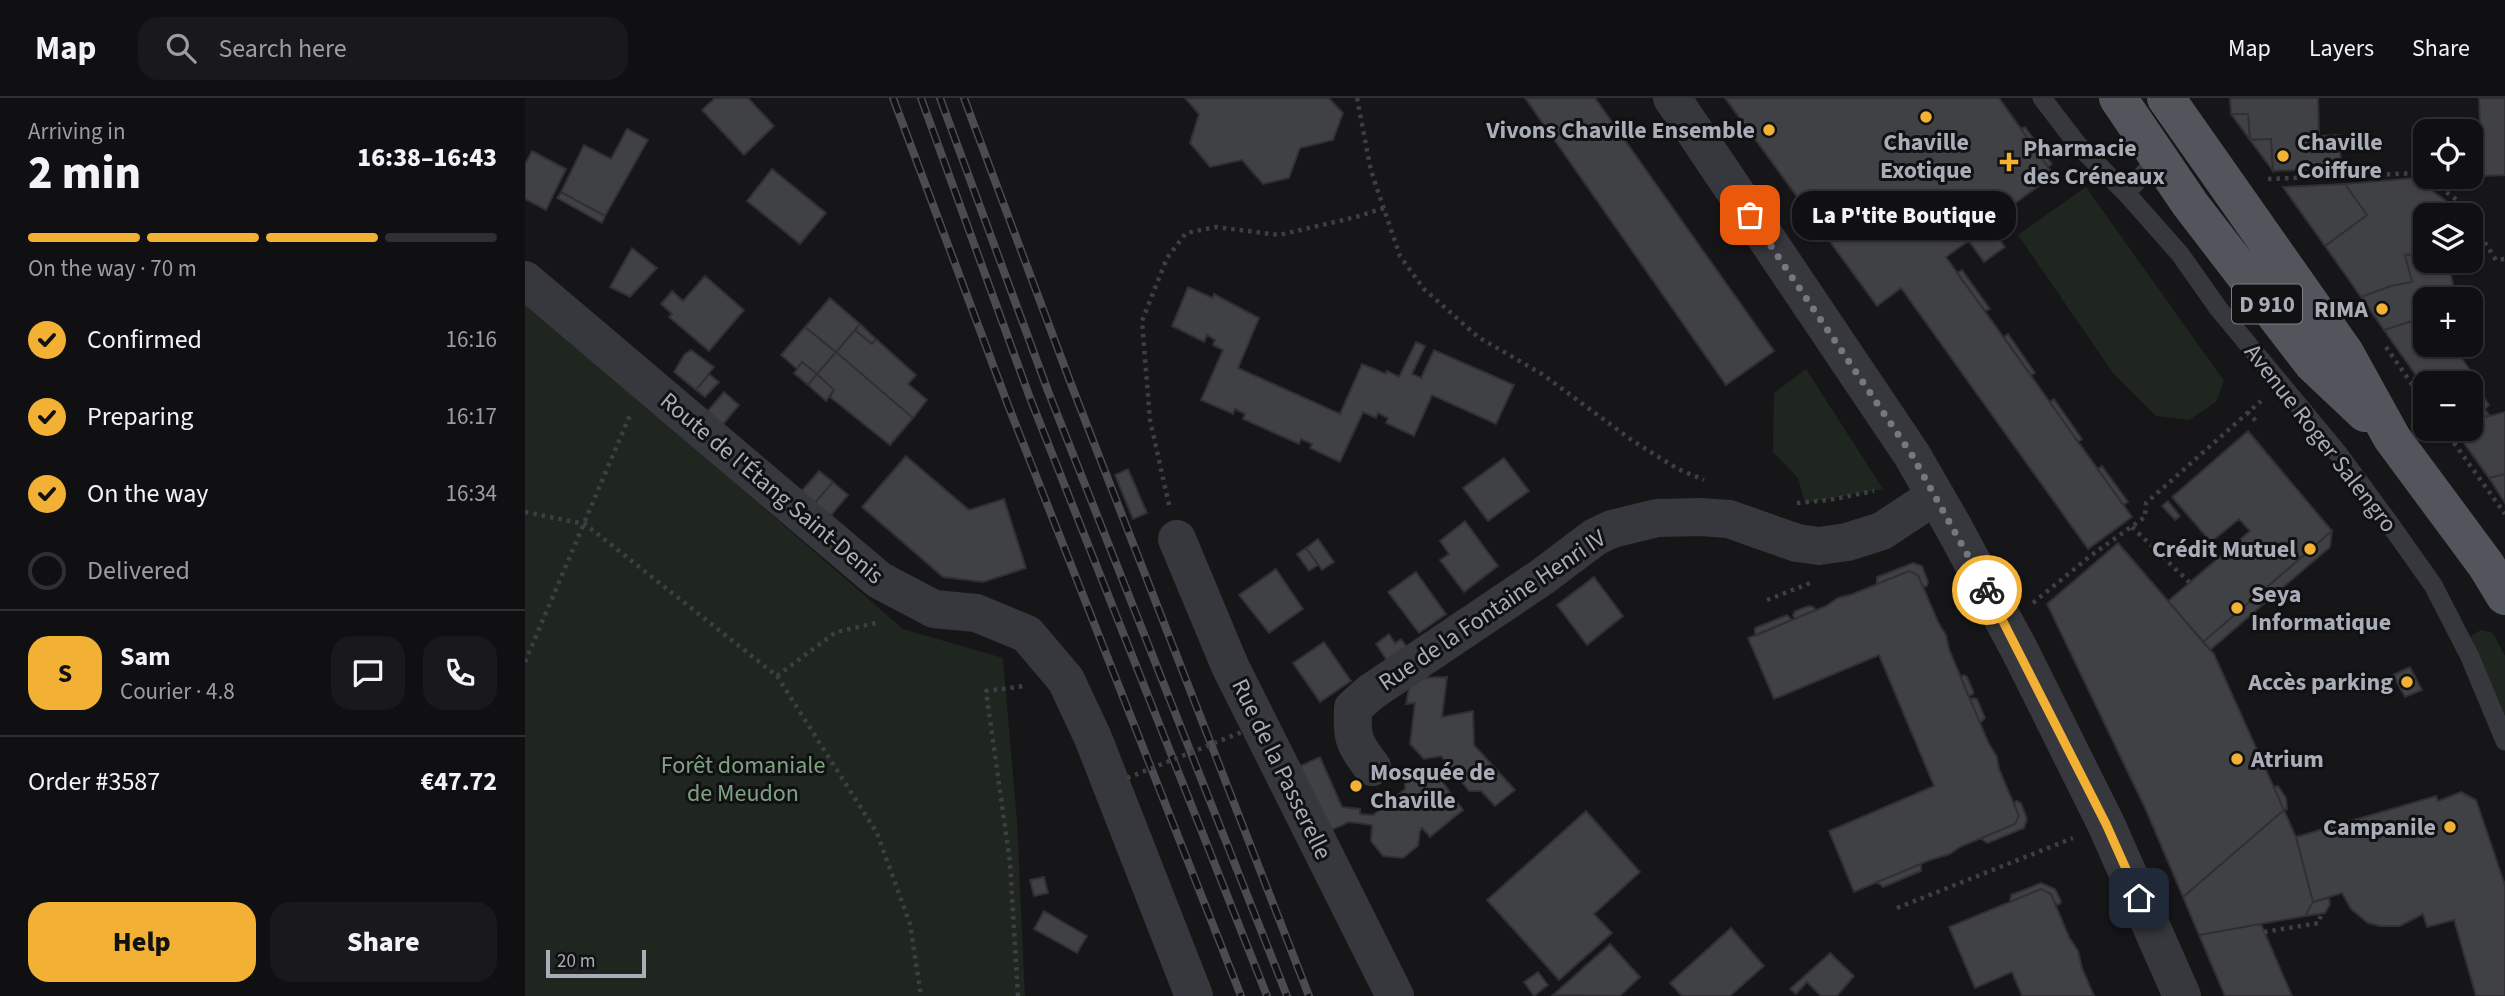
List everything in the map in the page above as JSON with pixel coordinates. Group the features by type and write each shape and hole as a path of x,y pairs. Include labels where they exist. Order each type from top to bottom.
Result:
{"main road":[{"name":"Avenue Roger Salengro","path":"2118,98 2190,204 2321,370 2392,439"},
{"name":"Avenue Roger Salengro","path":"2167,98 2345,354 2392,439 2486,565 2505,596"}],"street":[{"path":"1672,98 1929,485 1954,528 2020,651 2106,824 2182,996"},
{"name":"Route de l'Étang Saint-Denis","path":"525,279 879,580 934,609 976,613 1027,634 1066,680 1093,738 1194,996"},
{"name":"Rue de la Fontaine Henri IV","path":"1372,767 1355,745 1353,708 1371,692 1542,577 1595,537 1612,529 1657,518 1701,517 1729,519 1797,543 1819,546 1847,542 1882,531 1929,485"},
{"name":"Rue de la Passerelle","path":"1177,538 1230,666 1395,996"}],"lane":[{"name":"Avenue Roger Salengro","path":"2042,98 2078,145 2126,193 2180,254 2218,307 2337,452 2433,585 2470,657 2505,741"},
{"path":"2126,193 2158,157 2180,144 2226,199 2250,217"},
{"path":"2278,381 2302,370 2321,370"}],"path":[{"path":"1357,98 1371,171 1400,256 1424,289 1478,337 1542,374 1633,442 1678,469 1712,483"},
{"path":"2267,180 2413,173"},
{"path":"2443,189 2459,203"},
{"path":"1177,538 1150,420 1142,321 1167,258 1186,233 1216,227 1279,235 1384,208"},
{"path":"2483,240 2496,260 2505,259"},
{"path":"2038,598 2145,517 2146,503 2248,412 2278,381"},
{"path":"525,662 644,382"},
{"path":"2248,412 2258,423"},
{"path":"2453,441 2505,514"},
{"path":"1795,503 1829,500 1883,489 1929,485"},
{"path":"525,512 585,524 777,676 877,833 910,924 921,996"},
{"path":"2132,526 2189,583"},
{"path":"777,676 836,632 934,609"},
{"path":"1018,996 1010,862 986,691 1066,680"},
{"path":"1127,778 1242,732"},
{"path":"1896,908 2106,824"},
{"path":"2265,932 2319,923 2321,914"}],"green space":[{"path":"2086,187 2224,381 2216,402 2189,420 2156,416 2113,373 2018,235"},
{"name":"Forêt domaniale de Meudon","path":"525,300 903,629 1003,658 1017,822 1025,996 525,996"},
{"path":"1806,369 1883,489 1805,503 1798,478 1773,452 1774,393"},
{"path":"2481,630 2493,633 2505,656 2505,721 2469,641 2472,635"}],"building":[{"path":"715,98 748,98 774,126 744,155 702,110"},
{"path":"1185,98 1329,98 1343,113 1333,140 1300,148 1289,178 1263,184 1242,160 1210,167 1190,143 1199,114"},
{"path":"1525,98 1595,98 1774,351 1726,385"},
{"path":"1725,98 1999,98 2054,175 1946,257 2132,517 2088,549 1901,288 1877,306"},
{"path":"2230,98 2318,98 2319,136 2340,135 2341,168 2273,171 2271,139 2250,140 2248,114 2231,114"},
{"path":"2479,98 2505,98 2505,175 2483,176 2483,119 2480,119"},
{"path":"2231,114 2248,114 2250,140"},
{"path":"2025,127 2052,164 2048,167 2021,129"},
{"path":"627,129 648,140 605,216 561,192 584,145 611,159"},
{"path":"2271,139 2273,171 2250,140"},
{"path":"532,151 566,169 546,210 525,199 525,164"},
{"path":"772,169 826,213 800,244 747,201"},
{"path":"2413,178 2413,189 2430,189 2446,201 2447,203 2413,203 2413,254 2405,255 2412,282 2361,297 2325,246 2367,215 2345,184"},
{"path":"2345,184 2367,215 2325,246 2283,187"},
{"path":"561,192 605,216 602,223 557,198"},
{"path":"1990,226 2005,247 1984,262 1969,241"},
{"path":"632,248 657,268 630,297 610,287"},
{"path":"2413,254 2413,273 2455,273 2451,275 2454,287 2413,287 2413,321 2384,330 2361,297 2412,282 2405,255"},
{"path":"1962,270 1990,309 1985,311 1957,273"},
{"path":"705,276 744,310 709,351 669,317 672,314 661,304 672,291 683,301"},
{"path":"1188,287 1213,298 1214,294 1259,318 1238,368 1340,414 1362,364 1399,377 1416,342 1425,346 1412,374 1421,378 1434,350 1514,385 1496,424 1432,395 1414,436 1386,423 1388,418 1378,413 1376,418 1363,412 1340,462 1310,448 1312,444 1301,439 1299,444 1243,419 1245,414 1235,409 1233,414 1201,400 1223,350 1213,345 1215,340 1207,335 1204,342 1172,326"},
{"path":"830,298 860,324 836,352 805,327"},
{"path":"2413,321 2413,357 2461,357 2470,370 2413,371 2384,330"},
{"path":"860,324 876,339 872,344 855,330"},
{"path":"805,327 836,352 817,374 802,362 797,369 781,355"},
{"path":"855,330 872,344 876,339 916,375 908,384 927,400 913,418 836,352"},
{"path":"2008,334 2035,373 2031,375 2004,337"},
{"path":"691,350 714,367 696,390 674,372 684,355"},
{"path":"836,352 913,418 890,445 830,397 834,390 817,374"},
{"path":"802,362 817,374 808,385 794,373"},
{"path":"709,374 719,382 705,397 696,390"},
{"path":"817,374 834,390 826,401 808,385"},
{"path":"724,392 739,405 720,428 705,414"},
{"path":"2483,396 2489,405 2485,409 2483,406"},
{"path":"2054,399 2082,439 2078,442 2050,402"},
{"path":"2483,406 2489,415 2483,417"},
{"path":"2505,412 2505,474 2489,478 2463,441 2483,441 2483,418"},
{"path":"2248,431 2332,531 2203,642 2168,601 2250,531 2239,519 2211,542 2172,497"},
{"path":"906,456 969,510 1004,499 1026,568 983,582 943,577 862,507"},
{"path":"1504,458 1529,491 1488,521 1463,488"},
{"path":"2102,466 2128,502 2123,505 2098,469"},
{"path":"1128,469 1147,513 1133,519 1115,475"},
{"path":"819,471 833,482 812,506 799,494"},
{"path":"2505,474 2505,503 2489,478"},
{"path":"833,482 848,495 828,519 812,506"},
{"path":"2168,501 2180,516 2175,520 2162,506"},
{"path":"1465,521 1498,566 1464,592 1440,560 1449,554 1440,541"},
{"path":"2332,531 2330,547 2210,650 2203,642"},
{"path":"1318,539 1334,562 1322,570 1306,548"},
{"name":"Atrium","path":"2118,543 2214,654 2284,810 2183,897 2146,810 2047,604"},
{"path":"1306,548 1318,565 1309,571 1297,554"},
{"path":"1913,563 1922,566 1927,586 1923,587 1918,575 1909,571 1877,584 1877,577"},
{"path":"1276,569 1303,609 1269,633 1239,595"},
{"path":"1909,571 1918,575 1946,635 1949,649 1988,742 1997,757 1999,769 2019,816 2015,824 1960,847 1950,854 1854,892 1829,831 1934,786 1879,655 1774,699 1748,638 1826,606 1838,598"},
{"path":"1416,572 1446,614 1419,633 1388,592"},
{"path":"1594,577 1623,616 1587,645 1557,605"},
{"path":"1809,606 1815,610 1795,619 1795,611"},
{"path":"1787,615 1792,620 1755,636 1755,628"},
{"path":"1389,634 1395,643 1401,639 1410,651 1391,666 1376,644"},
{"path":"1324,642 1351,681 1320,702 1293,663"},
{"name":"Accès parking","path":"2410,667 2422,690 2405,697 2393,675"},
{"path":"1964,675 1973,691 1973,694 1968,696 1961,677"},
{"path":"1447,677 1442,717 1473,711 1474,745 1515,790 1495,806 1481,791 1469,791 1441,756 1424,759 1410,744 1415,703 1406,704 1411,678"},
{"path":"1970,699 1977,699 1985,718 1980,723"},
{"path":"1320,757 1342,807 1360,809 1360,814 1373,815 1405,789 1405,773 1416,774 1424,784 1436,773 1463,810 1430,837 1422,828 1418,846 1403,858 1383,856 1371,841 1372,825 1349,822 1327,832 1296,768"},
{"path":"2278,786 2286,798 2287,809 2284,810 2274,787"},
{"path":"2461,792 2476,800 2505,885 2505,996 2476,996 2454,920 2427,927 2423,914 2400,926 2380,926 2368,923 2351,909 2342,893 2313,902 2296,837 2436,796 2438,801"},
{"path":"2014,803 2021,803 2027,819 2024,828 1988,843 1984,841 1982,838 2015,824 2019,816"},
{"path":"2284,810 2296,837 2313,902 2305,916 2199,935 2183,897"},
{"path":"1586,811 1640,872 1594,914 1612,933 1559,980 1487,900"},
{"path":"1921,864 1921,871 1883,887 1877,882"},
{"path":"1044,877 1048,893 1034,896 1030,880"},
{"path":"2041,883 2055,889 2060,904 2056,905 2051,894 2041,889 2010,902 2011,895"},
{"path":"2041,889 2051,894 2069,937 2078,951 2094,996 2022,996 2012,972 1975,988 1949,927"},
{"path":"2329,898 2330,904 2325,913 2305,916 2313,902"},
{"path":"1044,911 1087,936 1077,953 1034,929"},
{"path":"2261,924 2292,996 2225,996 2199,935"},
{"path":"1731,928 1764,966 1730,996 1682,996 1670,983"},
{"path":"1610,944 1640,977 1620,996 1553,995"},
{"path":"1830,953 1854,976 1837,996 1821,996 1807,982 1796,994 1790,989"},
{"path":"1538,972 1548,985 1534,996 1524,982"}],"railway":[{"path":"893,98 1008,405 1241,996"},
{"path":"921,98 1030,398 1267,996"},
{"path":"940,98 1048,391 1287,996"},
{"path":"964,98 1071,384 1309,996"}],"way so far":[{"path":"1750,215 1912,455 1987,590"}],"place":[{"name":"Chaville Exotique","path":"1926,117"},
{"name":"Vivons Chaville Ensemble","path":"1769,130"},
{"name":"Chaville Coiffure","path":"2283,156"},
{"name":"Pharmacie des Créneaux","path":"2009,162"},
{"name":"La P'tite Boutique","path":"1750,215"},
{"name":"RIMA","path":"2382,309"},
{"name":"Crédit Mutuel","path":"2310,549"},
{"name":"Seya Informatique","path":"2237,608"},
{"name":"Accès parking","path":"2407,682"},
{"name":"Atrium","path":"2237,759"},
{"name":"Mosquée de Chaville","path":"1356,786"},
{"name":"Campanile","path":"2450,827"}],"route":[{"path":"1987,590 2106,824 2139,898"}]}
